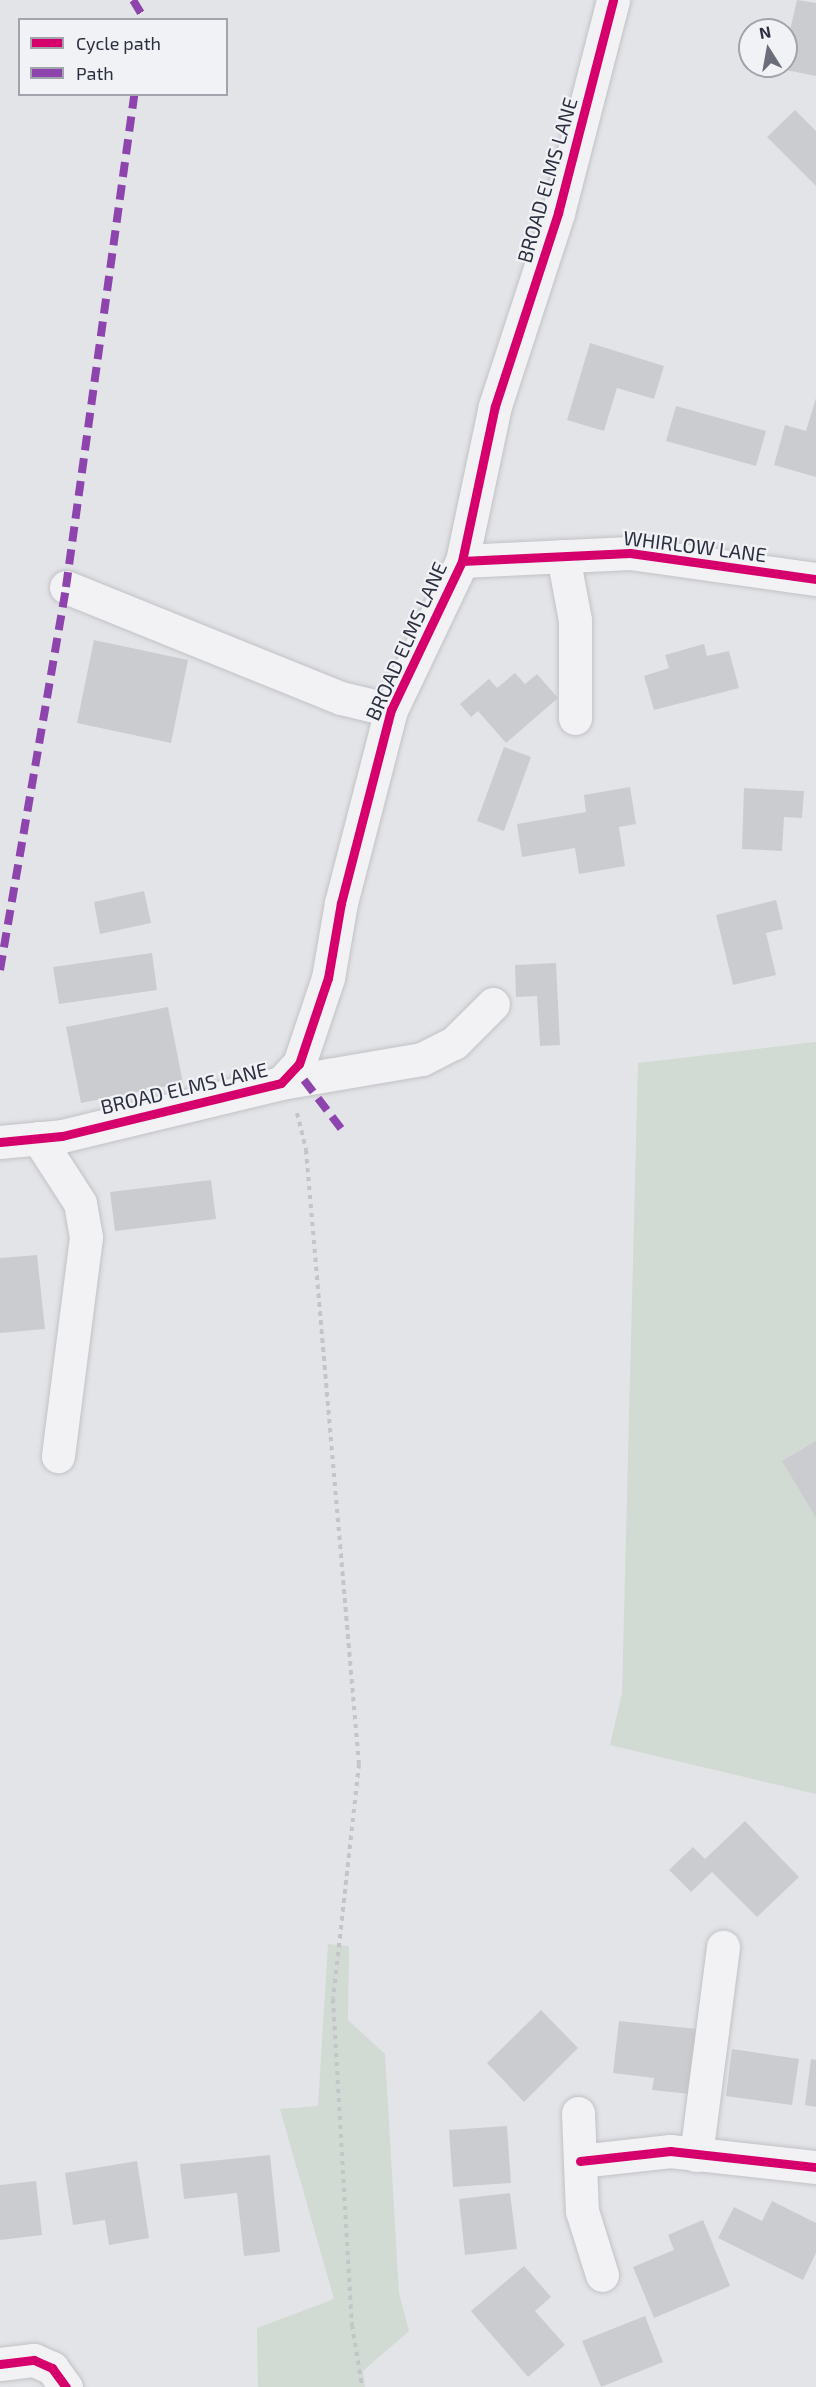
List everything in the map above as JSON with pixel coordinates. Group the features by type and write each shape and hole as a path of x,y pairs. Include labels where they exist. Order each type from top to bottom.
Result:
{"street":[{"name":"BROAD ELMS LANE","path":"0,1142 38,1138 281,1083 299,1064 328,978 341,903 391,710 462,561 495,406 558,213 613,0"},
{"name":"WHIRLOW LANE","path":"462,561 630,553 816,579"},
{"path":"563,556 575,620 575,718"},
{"path":"66,587 341,698 391,710"},
{"path":"281,1083 422,1059 454,1043 494,1004"},
{"path":"38,1138 80,1203 86,1237 58,1456"},
{"path":"696,2155 723,1947"},
{"path":"578,2113 588,2242 602,2275"},
{"path":"580,2161 670,2151 816,2167"},
{"path":"0,2364 34,2360 52,2368 66,2387"}],"path":[{"path":"281,1083 300,1120 306,1150 359,1764 333,1999 352,2325 362,2387"}],"shaded area":[{"path":"816,1042 816,1794 610,1745 622,1693 638,1063"},
{"path":"328,1944 349,1946 348,2020 385,2054 399,2293 409,2331 363,2371 365,2387 258,2387 257,2328 334,2299 280,2109 318,2106"}],"building":[{"path":"797,0 816,3 816,76 798,72 798,18 793,18"},
{"path":"795,110 816,131 816,186 767,137"},
{"path":"590,343 664,366 654,399 617,388 604,431 567,420"},
{"path":"816,398 816,477 774,465 785,425 806,431"},
{"path":"676,406 766,431 756,466 666,441"},
{"path":"94,640 188,660 171,743 77,723"},
{"path":"704,644 707,656 729,651 739,688 654,710 644,676 669,668 665,655"},
{"path":"515,673 525,684 537,674 558,698 506,743 478,711 471,717 460,704 489,679 497,688"},
{"path":"504,747 531,757 504,831 477,821"},
{"path":"630,787 636,824 619,827 625,866 579,874 575,848 522,857 517,824 586,812 584,795"},
{"path":"744,788 804,791 802,818 784,817 782,851 742,849"},
{"path":"144,891 151,923 100,934 94,902"},
{"path":"776,900 783,929 766,933 776,975 733,985 716,915"},
{"path":"152,953 157,990 59,1004 53,967"},
{"path":"556,963 560,1045 540,1046 537,996 516,997 515,965"},
{"path":"168,1007 183,1083 81,1103 66,1027"},
{"path":"211,1180 216,1219 115,1231 110,1192"},
{"path":"37,1255 45,1329 0,1333 0,1258"},
{"path":"816,1441 816,1518 782,1461"},
{"path":"745,1821 799,1877 757,1917 712,1872 691,1892 669,1870 693,1847 705,1859"},
{"path":"541,2010 578,2048 524,2102 487,2063"},
{"path":"619,2021 697,2029 690,2094 652,2090 654,2078 613,2073"},
{"path":"732,2049 799,2059 792,2105 726,2096"},
{"path":"811,2059 816,2060 816,2107 805,2105"},
{"path":"507,2126 511,2183 453,2187 449,2130"},
{"path":"270,2155 280,2252 244,2256 237,2193 184,2199 180,2164"},
{"path":"137,2161 149,2238 109,2245 105,2220 73,2225 65,2173"},
{"path":"36,2181 42,2235 0,2240 0,2185"},
{"path":"510,2193 517,2249 465,2255 459,2199"},
{"path":"772,2201 816,2223 816,2253 803,2280 718,2238 734,2207 762,2221"},
{"path":"703,2220 730,2286 654,2318 633,2267 674,2250 668,2235"},
{"path":"524,2266 551,2297 535,2311 565,2345 528,2377 471,2311"},
{"path":"645,2316 663,2362 601,2387 582,2341"}],"marked path":[{"path":"133,0 144,18"},
{"path":"0,970 66,587 134,96"},
{"path":"304,1080 343,1131"}],"cycle path":[{"path":"0,1142 62,1136 281,1083 299,1064 328,978 341,903 391,710 462,561 495,406 558,213 613,0"},
{"path":"462,561 630,553 816,579"},
{"path":"580,2161 670,2151 816,2167"},
{"path":"0,2364 34,2360 52,2368 66,2387"}]}
